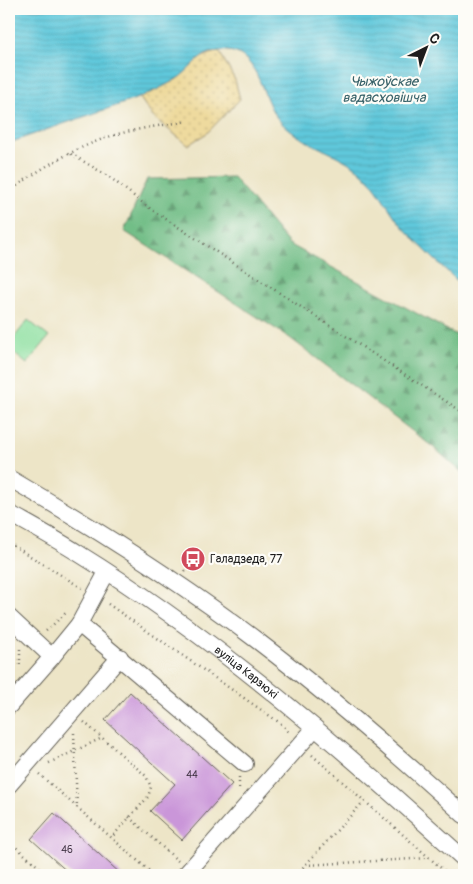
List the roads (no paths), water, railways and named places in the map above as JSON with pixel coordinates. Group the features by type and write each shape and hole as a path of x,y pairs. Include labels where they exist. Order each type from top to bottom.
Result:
{"street":[{"path":"9,478 140,558 259,642 315,687 464,815"},
{"name":"вуліца Карзюкі","path":"9,513 107,572 210,645 314,728 464,859"},
{"path":"9,706 52,658 79,624 107,572"},
{"path":"9,617 52,658"},
{"path":"79,624 120,657 242,770"},
{"path":"9,784 120,657"},
{"path":"184,870 314,728"}],"water":[{"name":"Чыжоўскае вадасховішча","path":"9,9 464,9 464,287 424,250 402,226 365,175 348,162 306,141 286,128 272,109 257,74 250,64 242,56 232,52 211,52 181,76 146,95 9,143"}],"place":[{"name":"Галадзеда, 77","path":"193,559"}]}
